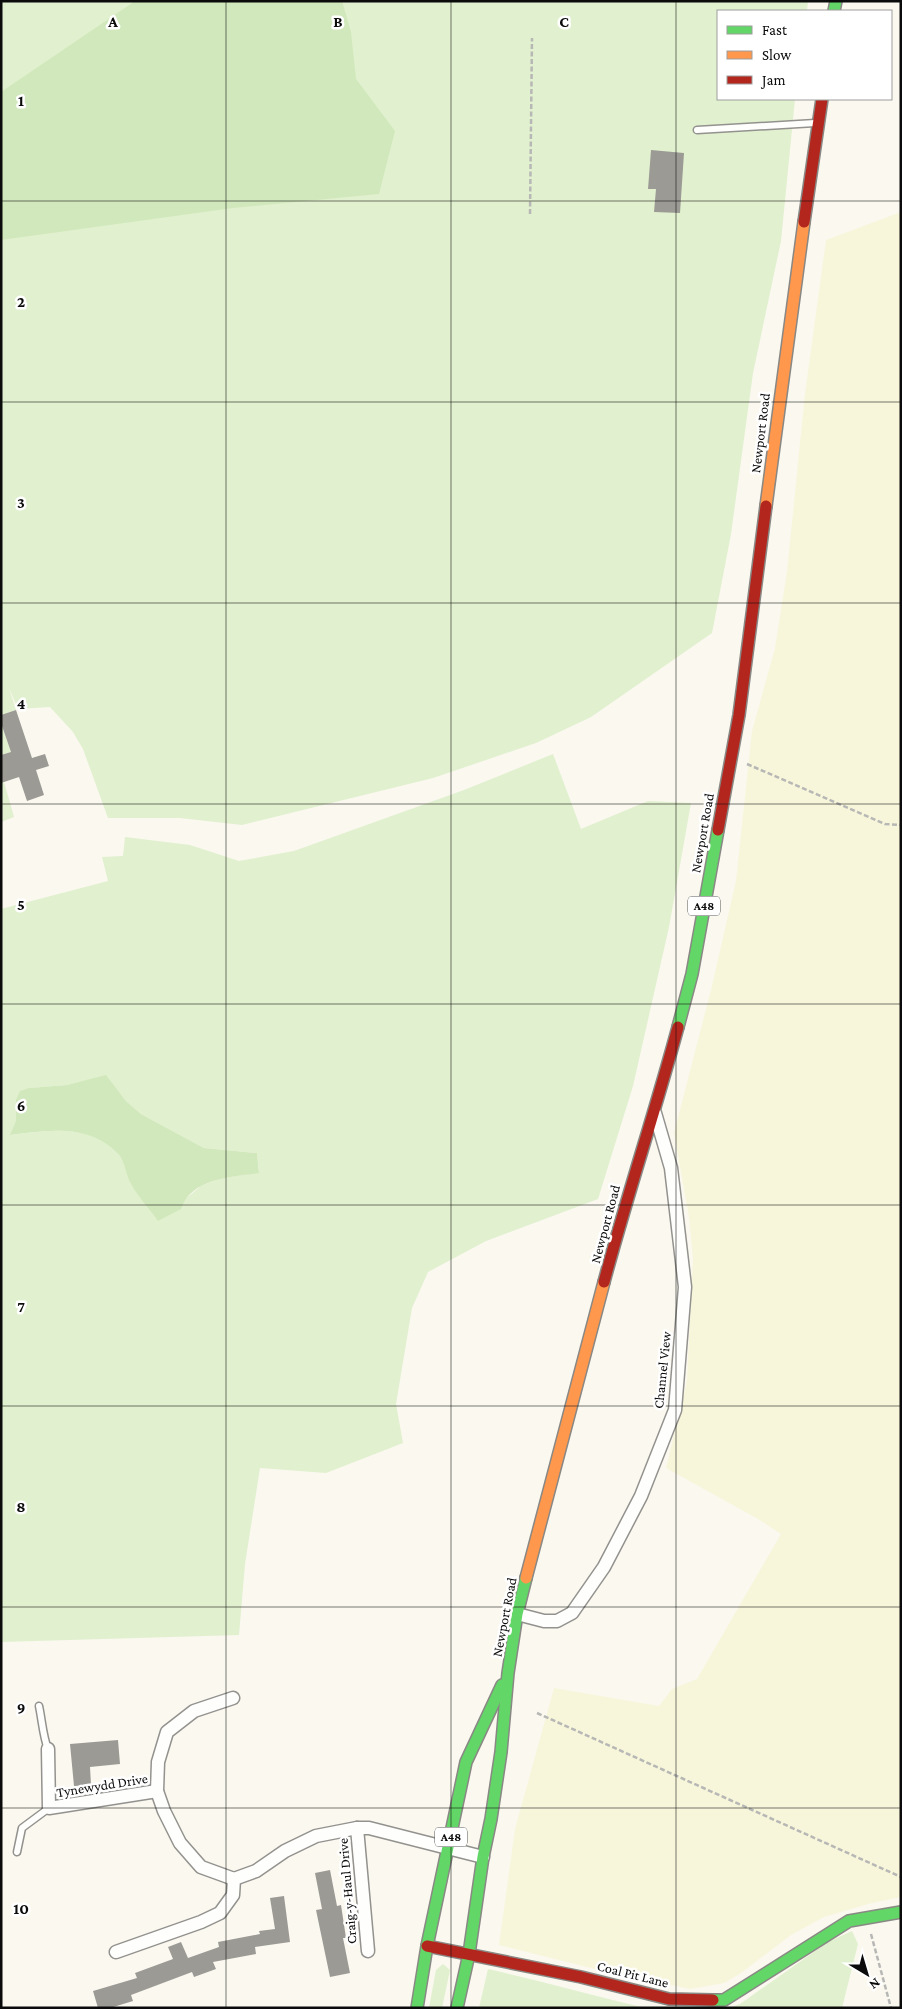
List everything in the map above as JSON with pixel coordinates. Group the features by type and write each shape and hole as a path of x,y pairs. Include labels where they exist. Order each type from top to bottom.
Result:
{"main road":[{"name":"Newport Road","path":"457,2008 469,1954 501,1752 508,1673 517,1614 625,1203 655,1111 692,974 739,715 790,314 822,100"},
{"name":"Newport Road","path":"417,2008 427,1946 466,1762 508,1673"},
{"name":"Coal Pit Lane","path":"427,1946 581,1977 669,2000 724,2000 849,1921 901,1912"}],"street":[{"name":"Channel View","path":"517,1614 544,1621 557,1621 572,1613 604,1567 641,1496 675,1410 685,1287 670,1168 655,1111"},
{"name":"Tynewydd Drive","path":"233,1698 194,1711 167,1732 158,1762 157,1792 180,1843 201,1867 234,1879"},
{"name":"Tynewydd Drive","path":"48,1749 49,1808 157,1792"},
{"name":"Craig-y-Haul Drive","path":"357,1828 368,1951"},
{"name":"Craig-y-Haul Drive","path":"234,1879 256,1871 285,1851 316,1836 357,1828 369,1828 483,1857"},
{"path":"116,1952 201,1922 220,1913 233,1895 234,1879"}],"lane":[{"path":"696,130 819,122"},
{"path":"39,1706 45,1733 44,1741 48,1749"},
{"path":"17,1852 22,1828 49,1808"}],"path":[{"path":"530,214 532,38"},
{"path":"731,758 886,824 901,824"},
{"path":"536,1712 901,1877"},
{"path":"867,1918 891,2008"}],"green space":[{"path":"1,1 808,1 807,10 717,10 717,100 795,100 781,241 753,373 731,534 712,633 591,717 536,743 433,778 242,825 180,818 108,818 83,749 73,732 50,707 18,709 9,688 16,710 1,715"},
{"path":"135,1 342,1 351,32 356,79 395,131 379,194 233,208 1,240 1,92"},
{"path":"901,212 901,1897 868,1904 824,1917 791,1935 741,1973 724,1983 690,1989 591,1968 499,1945 515,1829 554,1688 659,1706 672,1689 697,1679 781,1534 758,1519 666,1468 687,1381 693,1259 689,1217 674,1133 711,990 736,881 752,731 775,648 787,572 805,394 826,240"},
{"path":"1,723 11,752 1,755"},
{"path":"553,754 581,829 648,801 691,803 669,927 633,1086 598,1199 486,1241 428,1272 412,1308 396,1404 403,1443 326,1473 260,1468 245,1564 239,1635 1,1642 1,909 108,881 102,857 123,856 125,837 190,845 239,861 294,851 464,790","holes":["106,1076 126,1101 141,1114 204,1148 257,1153 259,1172 219,1179 201,1186 184,1200 131,1184 125,1165 119,1155 108,1145 83,1133 54,1131 11,1135 29,1088 67,1085"]},
{"path":"4,782 14,817 1,822 1,783"},
{"path":"106,1075 126,1101 141,1114 204,1148 257,1153 259,1173 225,1178 203,1185 186,1199 181,1209 158,1221 131,1184 121,1158 108,1145 82,1133 68,1131 10,1135 16,1121 16,1100 20,1091 29,1088 67,1085"},
{"path":"852,1931 858,1944 842,2008 729,2008 740,2004 828,1942"},
{"path":"443,1964 450,1970 442,2008 429,2008 436,1970"},
{"path":"488,1969 527,1978 645,2008 479,2008"}],"building":[{"path":"651,150 684,153 680,213 654,212 656,189 648,189"},
{"path":"16,710 32,758 45,754 49,766 36,770 44,795 27,801 19,777 1,783 1,755 11,752 1,723 1,715"},
{"path":"118,1740 120,1764 90,1767 91,1785 74,1786 70,1744"},
{"path":"330,1870 337,1906 341,1905 346,1938 343,1938 350,1973 330,1977 316,1910 322,1909 315,1873"},
{"path":"284,1896 290,1942 255,1947 256,1954 213,1962 216,1969 194,1977 192,1972 131,1995 133,2001 110,2008 98,2008 93,1991 137,1978 135,1973 173,1959 168,1947 181,1942 188,1958 219,1947 218,1942 260,1934 259,1931 275,1929 270,1898"}],"traffic: fast":[{"path":"834,10 836,1"},
{"path":"678,1027 692,974 718,830"},
{"path":"457,2008 469,1954 483,1857 491,1819 501,1752 508,1673 517,1614 526,1578"},
{"path":"417,2008 427,1946 466,1762 502,1685"},
{"path":"713,2000 724,2000 849,1921 901,1912"}],"traffic: slow":[{"path":"766,506 804,222"},
{"path":"526,1578 604,1282"}],"traffic: jam":[{"path":"804,222 822,100"},
{"path":"718,830 739,715 766,506"},
{"path":"604,1282 678,1027"},
{"path":"427,1946 581,1977 669,1999 713,2000"}]}
